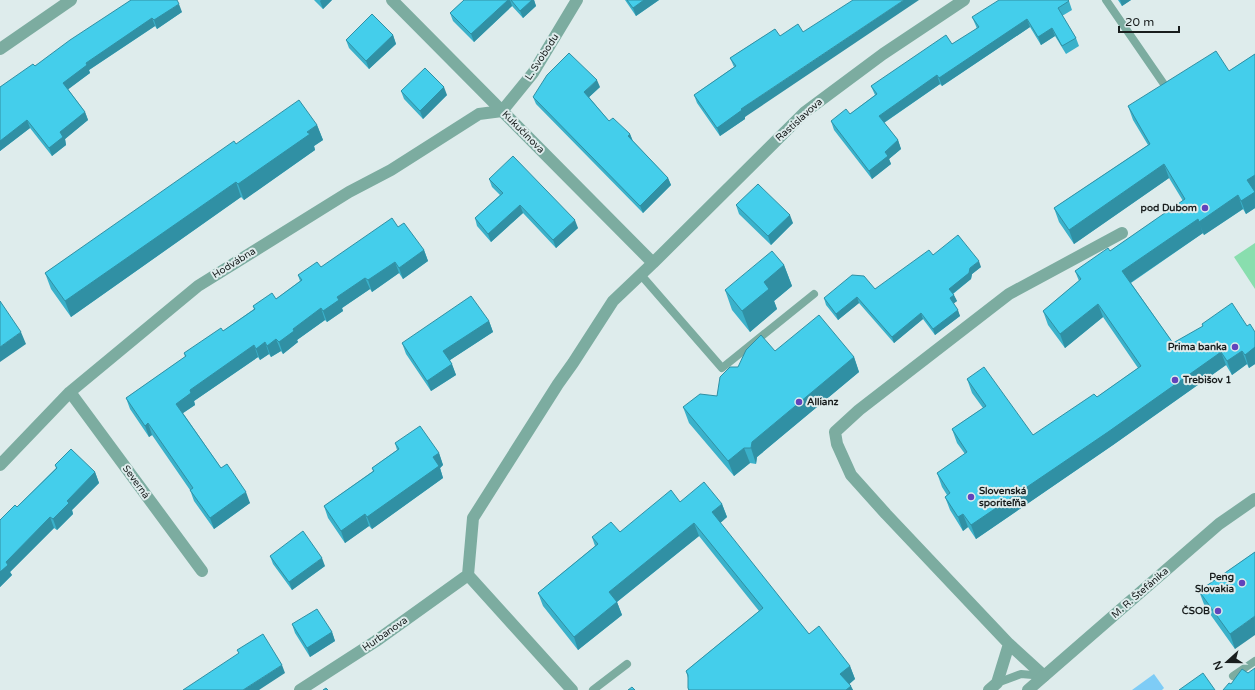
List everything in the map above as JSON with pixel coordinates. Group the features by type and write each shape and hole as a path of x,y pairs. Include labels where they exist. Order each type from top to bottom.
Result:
{"street":[{"path":"0,48 71,0"},
{"name":"Kukučínova","path":"392,0 653,263"},
{"name":"L. Svobodu","path":"502,111 533,73 577,0"},
{"name":"Rastislavova","path":"468,575 473,518 558,384 613,301 805,112 883,54 964,0"},
{"name":"Hodvábna","path":"0,465 70,392 198,286 349,192 391,170 479,114 502,111"},
{"path":"1044,676 1009,644 851,475 837,444 835,432 859,410 1009,294 1122,233"},
{"name":"Severná","path":"70,392 202,571"},
{"name":"M. R. Štefánika","path":"1028,690 1219,524 1255,499"},
{"path":"468,575 572,690"},
{"name":"Hurbanova","path":"300,690 376,641 468,575"},
{"path":"993,686 1009,644"}],"lane":[{"path":"1106,0 1168,90"},
{"path":"641,275 722,368 814,294"},
{"path":"1234,676 1255,661"},
{"path":"593,690 627,664"},
{"path":"993,686 1021,674 1044,676"}],"green space":[{"path":"1255,243 1255,289 1234,257"}],"water":[{"path":"1154,674 1164,688 1162,690 1132,690"}],"building":[{"path":"131,0 177,0 179,4 154,20 152,18 86,63 87,65 63,83 85,112 60,132 63,137 49,148 27,120 0,141 0,87 33,64 35,66 70,40"},
{"path":"464,0 508,0 471,34 450,13"},
{"path":"511,0 532,0 520,11"},
{"path":"627,0 644,0 633,8"},
{"path":"853,0 904,0 741,109 742,110 717,128 694,95 736,66 730,58 775,29 780,36 798,24 803,32"},
{"path":"999,0 1068,0 1069,1 1058,8 1076,38 1062,46 1052,28 1038,37 1027,19 939,78 937,75 879,116 898,140 885,152 888,156 869,171 831,121 846,109 850,114 877,94 871,86 946,35 952,44 979,27 972,17"},
{"path":"372,14 393,35 366,61 346,40"},
{"path":"1216,51 1229,71 1255,54 1255,175 1247,180 1255,192 1241,201 1238,195 1199,222 1198,219 1122,271 1173,343 1203,326 1202,324 1232,303 1247,326 1250,324 1255,332 1255,347 1245,355 1242,351 1227,361 1221,352 1108,432 971,525 963,514 958,517 945,497 950,493 937,473 967,452 952,429 986,406 967,379 984,367 1033,435 1094,394 1097,397 1141,366 1098,304 1060,334 1043,311 1081,279 1075,271 1108,248 1110,251 1185,199 1164,164 1069,230 1054,208 1150,144 1128,106"},
{"path":"569,53 597,80 584,92 609,121 613,118 630,134 628,136 668,178 640,206 533,97 547,75"},
{"path":"425,68 444,87 420,111 401,91"},
{"path":"299,100 317,125 307,132 310,134 238,184 236,182 65,301 45,273 234,141 236,144"},
{"path":"513,156 575,220 553,240 520,205 488,234 475,218 503,193 489,179"},
{"path":"758,184 790,215 768,236 736,205"},
{"path":"392,218 398,227 404,223 424,250 399,268 395,262 368,280 365,278 337,297 339,300 323,311 321,308 293,329 294,331 279,342 276,339 267,346 265,342 256,349 254,345 190,390 191,393 176,404 221,468 227,464 246,492 210,518 190,490 193,488 148,423 145,426 126,398 186,356 184,353 221,328 223,331 255,309 253,306 272,293 276,299 302,280 298,275 317,262 321,267"},
{"path":"958,235 979,261 970,268 969,273 949,289 954,295 950,298 958,310 933,329 921,313 892,337 857,297 836,314 824,298 852,275 864,276 875,289 929,250 933,255"},
{"path":"772,251 784,265 764,282 769,289 742,311 725,290"},
{"path":"471,296 489,321 443,351 452,364 427,381 402,343"},
{"path":"0,301 21,332 0,347"},
{"path":"819,315 854,357 752,442 751,448 744,448 728,461 683,407 700,394 717,396 720,377 730,367 738,367 746,350 761,335 775,351"},
{"path":"420,426 439,453 433,457 439,466 367,517 365,514 341,531 324,506 374,471 372,468 399,449 395,443"},
{"path":"71,449 95,472 67,501 69,503 53,519 50,517 6,562 8,565 0,572 0,520 15,505 17,507 57,468 55,465"},
{"path":"704,482 722,504 712,512 809,634 819,626 850,666 840,674 851,686 846,690 689,690 688,675 686,671 763,608 694,523 609,592 617,602 574,637 538,593 598,544 592,537 611,522 620,532 671,490 680,502"},
{"path":"303,531 322,558 289,582 270,556"},
{"path":"1255,552 1255,616 1230,634 1199,591"},
{"path":"317,609 332,632 307,648 292,624"},
{"path":"263,634 282,665 243,690 183,690 239,653 237,650"},
{"path":"1255,668 1255,690 1223,690 1229,683 1231,684 1242,669 1248,673"},
{"path":"1203,673 1215,690 1179,690"},
{"path":"632,687 635,690 628,690"}],"place":[{"name":"pod Dubom","path":"1205,208"},
{"name":"Prima banka","path":"1235,347"},
{"name":"Trebišov 1","path":"1175,380"},
{"name":"Allianz","path":"799,402"},
{"name":"Slovenská sporiteľňa","path":"971,497"},
{"name":"Peng Slovakia","path":"1242,583"},
{"name":"ČSOB","path":"1218,611"}]}
